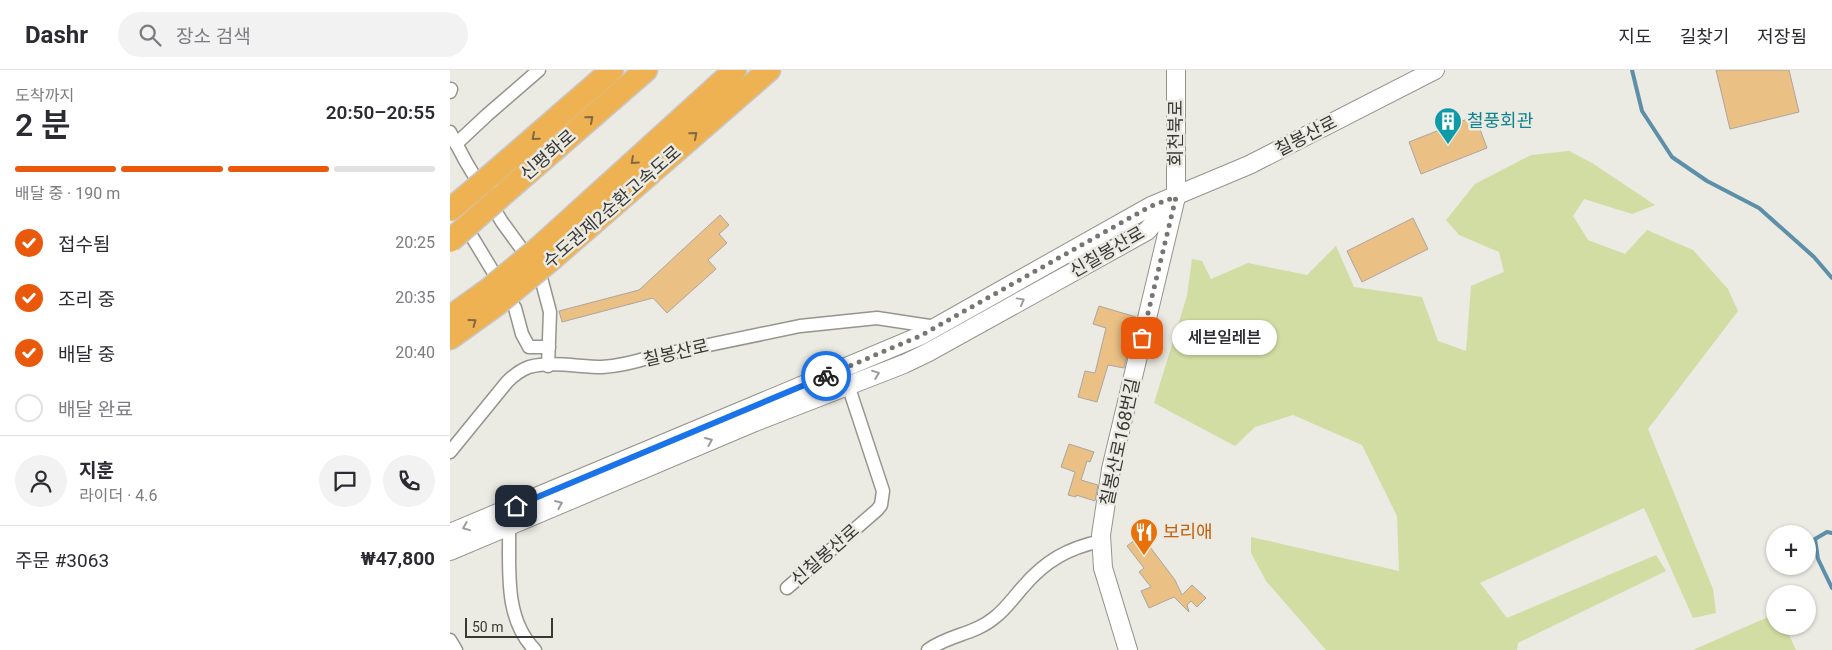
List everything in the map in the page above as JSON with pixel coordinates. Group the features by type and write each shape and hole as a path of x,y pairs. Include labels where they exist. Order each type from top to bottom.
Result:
{"highway":[{"name":"신평화로","path":"450,210 612,70"},
{"name":"신평화로","path":"450,241 646,70"},
{"name":"수도권제2순환고속도로","path":"547,252 735,70"},
{"name":"수도권제2순환고속도로","path":"450,338 492,298 769,70"},
{"name":"수도권제2순환고속도로","path":"450,317 492,298"}],"street":[{"path":"456,144 539,70"},
{"name":"회천북로","path":"1176,70 1176,197"},
{"name":"칠봉산로","path":"1176,197 1248,165 1435,70"},
{"path":"450,132 502,222 540,274 550,312 548,366"},
{"name":"신칠봉산로","path":"450,533 920,336 1151,206 1176,197"},
{"name":"신칠봉산로","path":"450,551 755,422 904,364 1147,231 1176,197"},
{"name":"칠봉산로168번길","path":"1128,650 1103,568 1101,542 1111,469 1176,197"},
{"path":"450,201 515,308 522,334 529,346 550,347"},
{"name":"칠봉산로","path":"450,452 511,378 529,368 548,366 603,367 631,363 651,357 800,326 868,318 887,318 936,327"},
{"name":"신칠봉산로","path":"786,588 877,510 883,499 883,491 848,385"},
{"path":"509,526 511,602 521,633 535,650"},
{"path":"928,650 941,642 982,626 994,618 1029,579 1061,554 1081,545 1101,542"},
{"path":"450,640 456,650"}],"green space":[{"path":"1569,151 1592,163 1655,205 1632,214 1584,199 1573,216 1588,240 1625,254 1647,230 1693,250 1728,289 1738,311 1648,429 1713,589 1716,613 1693,618 1644,508 1480,583 1507,618 1656,555 1666,571 1518,643 1517,650 1326,650 1266,581 1251,553 1251,537 1399,571 1397,516 1362,445 1293,415 1255,427 1235,446 1154,403 1187,296 1192,259 1202,261 1211,279 1248,263 1307,275 1336,246 1354,287 1422,297 1438,341 1466,351 1471,286 1504,272 1499,252 1459,235 1446,220 1475,184 1531,155"},
{"path":"1766,618 1766,635 1789,635 1796,650 1693,650"}],"building":[{"path":"1716,70 1789,70 1799,112 1730,129"},
{"name":"철풍회관","path":"1475,116 1487,148 1421,174 1409,142"},
{"path":"720,215 729,225 719,234 727,243 708,260 716,269 667,313 653,298 562,322 559,311 639,290"},
{"path":"1413,218 1428,249 1362,282 1347,251"},
{"path":"1099,306 1136,317 1124,368 1108,365 1097,402 1078,397 1085,371 1095,373 1106,328 1093,324"},
{"path":"1069,444 1094,452 1090,462 1087,461 1081,480 1098,485 1095,501 1076,495 1076,497 1068,495 1075,472 1061,467"},
{"path":"1141,535 1175,580 1182,595 1192,585 1206,598 1197,607 1191,601 1187,605 1189,612 1174,597 1149,608 1141,591 1151,587 1139,572 1144,568 1127,546"}],"waterway":[{"path":"1632,70 1642,111 1672,157 1707,181 1759,208 1814,257 1832,278"},
{"path":"1832,533 1827,532 1815,539 1818,559 1832,588"}],"way so far":[{"path":"826,376 920,336 1151,206 1176,197 1142,338"}],"place":[{"name":"철풍회관","path":"1448,145"},
{"name":"세븐일레븐","path":"1142,338"},
{"name":"보리애","path":"1144,556"}],"route":[{"path":"516,506 826,376"}]}
